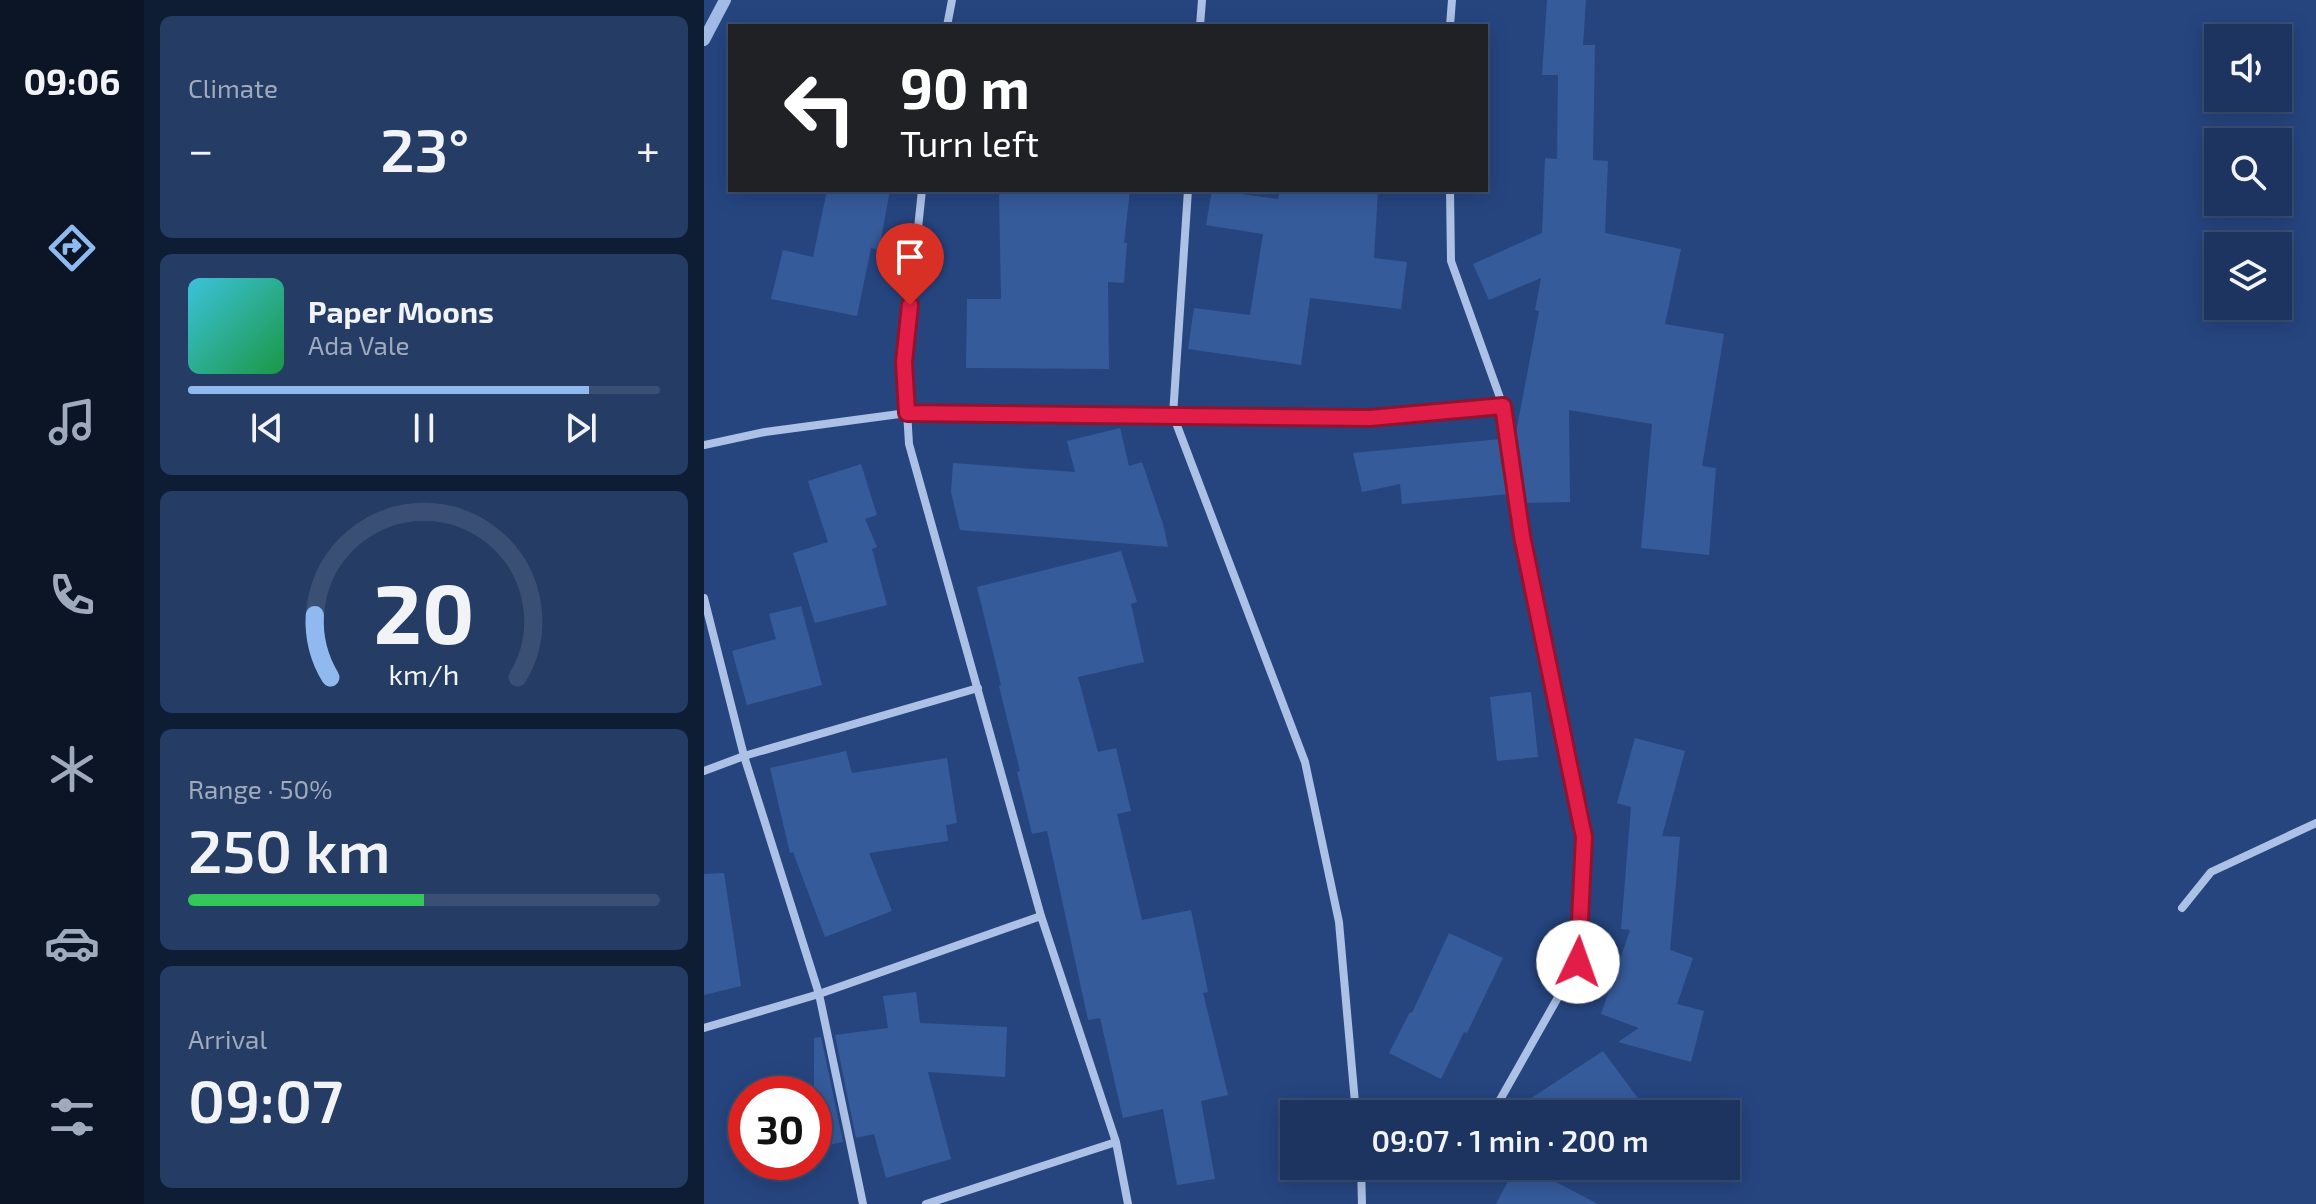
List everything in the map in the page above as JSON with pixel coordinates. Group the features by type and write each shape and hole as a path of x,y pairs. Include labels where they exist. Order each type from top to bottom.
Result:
{"street":[{"path":"947,24 952,0"},
{"path":"1200,24 1202,0"},
{"path":"1450,24 1452,0"},
{"path":"922,192 904,362 909,444 1041,916 1116,1142 1128,1204"},
{"path":"1188,192 1173,415 1305,762 1339,922 1355,1100"},
{"path":"1450,192 1451,261 1503,406 1522,536 1584,837 1578,962 1500,1100"},
{"path":"704,445 765,432 907,413 1370,418 1503,406"},
{"path":"704,598 744,756 819,994 863,1204"},
{"path":"704,771 744,756 978,688"},
{"path":"2182,908 2211,872 2316,823"},
{"path":"704,1028 819,994 1041,916"},
{"path":"926,1204 1116,1142"},
{"path":"1361,1180 1362,1204"}],"building":[{"path":"1547,0 1586,0 1583,45 1595,45 1593,160 1608,161 1605,233 1681,249 1665,324 1724,334 1702,466 1716,468 1709,555 1641,548 1652,424 1569,410 1570,502 1525,503 1515,438 1539,311 1535,310 1541,278 1489,300 1473,264 1542,233 1545,158 1557,159 1558,75 1542,75"},
{"path":"827,192 890,192 879,250 871,248 857,316 771,299 783,250 813,257"},
{"path":"999,192 1130,192 1124,243 1127,243 1124,283 1108,282 1109,369 966,368 967,299 1001,299"},
{"path":"1212,192 1278,199 1280,192 1378,192 1374,258 1407,262 1401,309 1310,298 1301,365 1188,349 1194,308 1250,315 1263,234 1206,225"},
{"path":"1120,428 1129,466 1142,462 1168,547 960,530 951,492 953,463 1075,472 1067,441"},
{"path":"1501,439 1509,494 1402,504 1400,484 1362,492 1353,453"},
{"path":"861,464 877,515 865,519 877,547 872,549 887,605 815,623 793,553 828,542 808,481"},
{"path":"1121,551 1137,602 1131,604 1144,662 1078,677 1098,752 1116,748 1131,811 1117,814 1142,920 1191,910 1208,992 1203,993 1228,1095 1201,1101 1215,1179 1177,1185 1163,1109 1123,1118 1100,1018 1088,1020 1047,831 1032,834 977,587"},
{"path":"801,606 822,685 747,705 732,651 776,639 769,614"},
{"path":"1531,692 1538,757 1497,761 1490,697"},
{"path":"1635,738 1685,751 1662,836 1680,837 1670,950 1693,958 1677,1004 1704,1011 1691,1062 1618,1042 1639,1028 1601,1014 1630,930 1621,929 1631,807 1617,803"},
{"path":"846,751 852,773 947,758 957,823 946,825 948,841 869,853 892,911 825,937 793,852 790,853 770,768"},
{"path":"724,873 741,986 704,995 704,874"},
{"path":"1449,933 1503,958 1441,1079 1389,1053 1412,1013"},
{"path":"916,992 920,1023 1007,1027 1005,1077 928,1072 951,1159 886,1178 874,1134 856,1138 835,1035 888,1028 883,996"},
{"path":"821,1037 829,1076 814,1076 814,1038"},
{"path":"1603,1051 1639,1100 1528,1100"},
{"path":"832,1090 843,1142 832,1144"},
{"path":"1509,1180 1552,1180 1598,1204 1496,1204"}],"waterway":[{"path":"704,40 725,0"}],"route":[{"path":"910,305 904,362 907,413 1370,418 1503,406 1522,536 1584,837 1578,962"}]}
